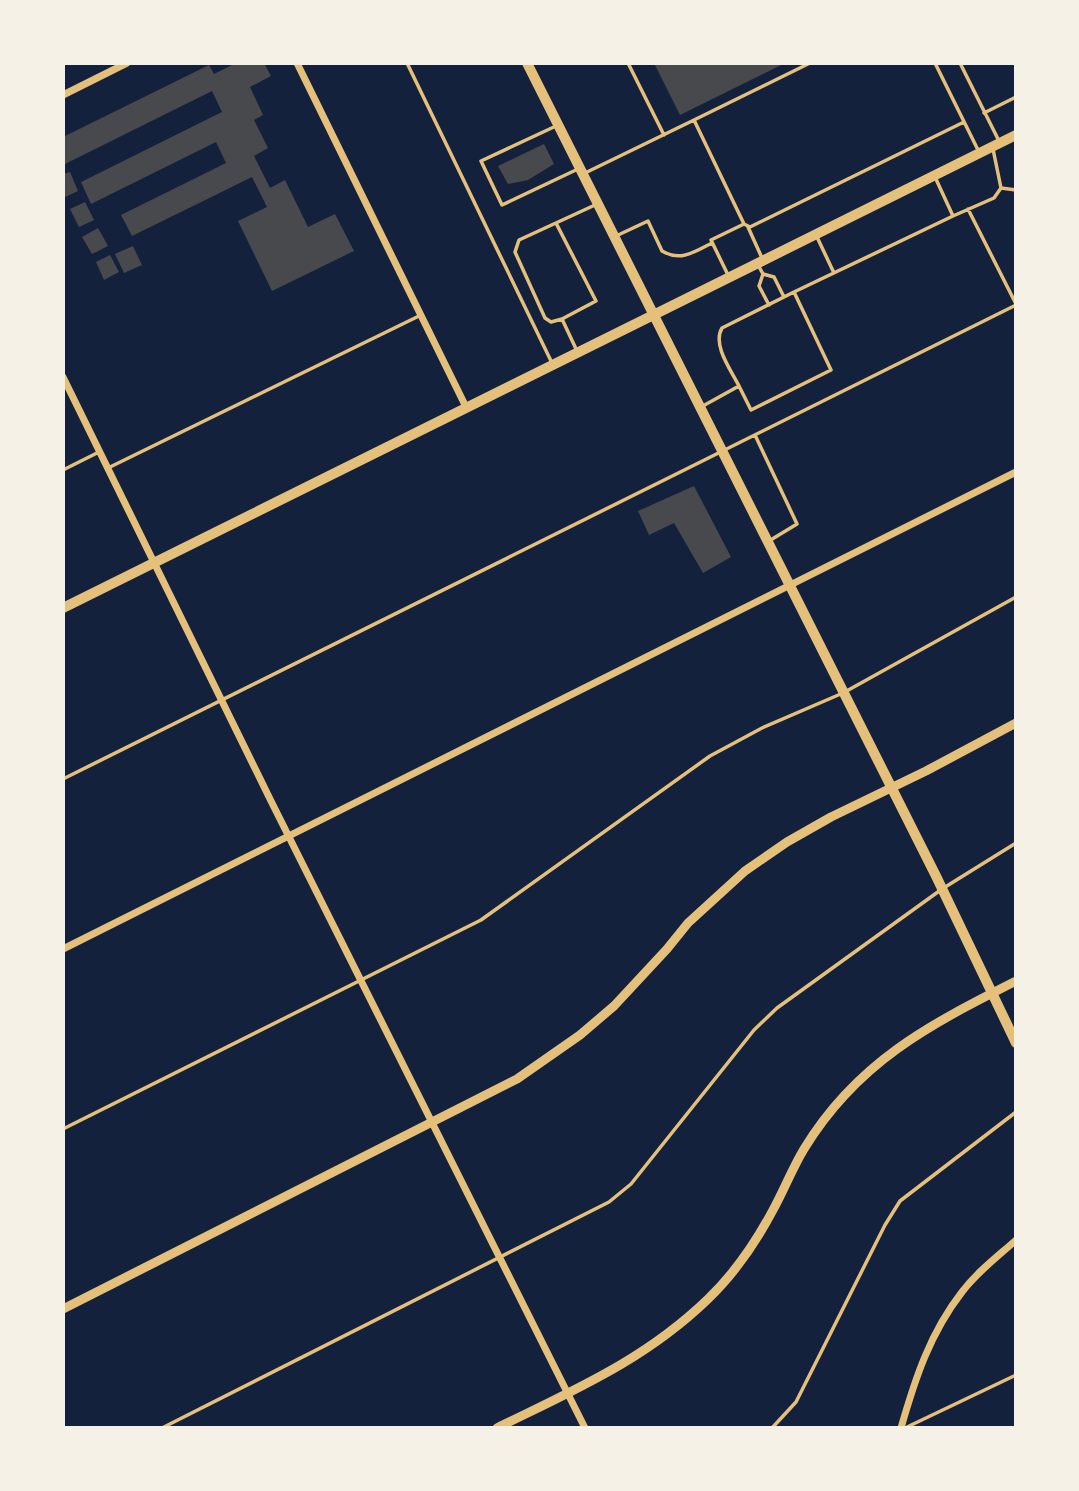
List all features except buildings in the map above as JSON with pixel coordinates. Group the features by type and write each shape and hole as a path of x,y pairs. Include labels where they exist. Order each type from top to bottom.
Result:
{"main road":[{"path":"527,63 942,889 1016,1043"},
{"path":"63,608 1016,135"}],"street":[{"path":"63,95 127,63"},
{"path":"297,63 466,407"},
{"path":"63,377 288,836 585,1428"},
{"path":"63,948 1016,472"},
{"path":"63,1308 517,1079 580,1035 630,991 708,903 745,871 787,842 1016,723"},
{"path":"497,1428 620,1366 656,1344 700,1307 743,1259 773,1210 808,1141 847,1093 871,1069 913,1036 1016,981"},
{"path":"903,1428 915,1376 939,1326 972,1280 1016,1240"}],"lane":[{"path":"407,63 552,365"},
{"path":"628,63 664,135"},
{"path":"558,125 481,161 502,205 664,135 810,63"},
{"path":"935,63 979,153"},
{"path":"794,292 831,370 751,410 720,348 719,332 722,328 794,292 953,216 994,198 1001,188 996,145 985,113 960,63"},
{"path":"985,113 1016,97"},
{"path":"694,120 746,225 763,275 759,286 769,305"},
{"path":"614,237 648,221 662,251 676,258 685,257 712,243 711,240 964,122"},
{"path":"934,176 953,216"},
{"path":"1001,188 1016,190"},
{"path":"556,223 596,301 551,322 545,317 515,252 519,240 597,204"},
{"path":"63,779 1016,304 968,209"},
{"path":"816,234 834,273"},
{"path":"712,243 729,277"},
{"path":"763,275 774,277 784,297"},
{"path":"108,468 421,315"},
{"path":"562,319 577,352"},
{"path":"699,408 739,386"},
{"path":"755,435 797,524 767,542"},
{"path":"63,470 99,452"},
{"path":"63,1129 481,919 710,756 762,728 843,693 1016,597"},
{"path":"162,1428 609,1202 631,1184 754,1030 777,1008 942,889 1016,843"},
{"path":"772,1428 796,1402 885,1225 900,1201 1016,1112"},
{"path":"903,1428 1016,1375"}]}
